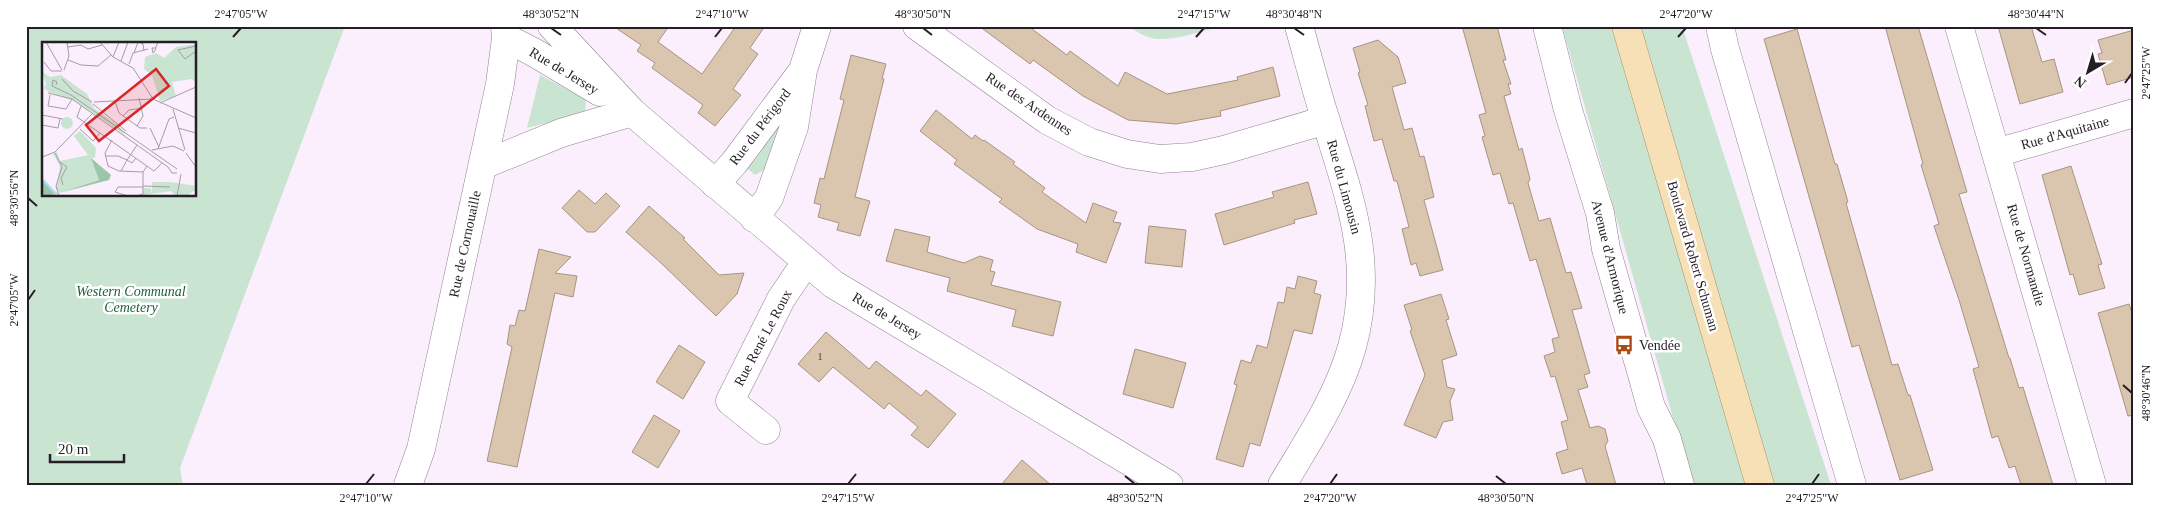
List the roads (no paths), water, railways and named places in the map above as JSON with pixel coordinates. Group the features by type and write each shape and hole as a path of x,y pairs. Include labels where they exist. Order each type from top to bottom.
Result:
{"main road":[{"name":"Boulevard Robert Schuman","path":"1626,26 1760,485"}],"street":[{"name":"Rue de Jersey","path":"552,26 632,112 833,284 1169,485"},
{"name":"Rue du Périgord","path":"754,218 769,198 794,127 804,70 817,26"},
{"name":"Rue des Ardennes","path":"917,26 1047,120 1089,142 1128,154 1160,159 1192,157 1224,150 1326,120"},
{"name":"Rue du Limousin","path":"1282,485 1335,391 1352,347 1360,305 1362,270 1358,231 1299,26"},
{"name":"Avenue d'Armorique","path":"1547,26 1568,110 1600,213 1606,250 1640,369 1652,407 1667,438 1680,485"},
{"path":"1720,26 1725,49 1852,485"},
{"name":"Rue de Normandie","path":"1959,26 2092,485"},
{"name":"Rue de Jersey","path":"505,32 535,53 632,112"},
{"name":"Rue de Cornouaille","path":"408,485 421,449 483,165 500,84 505,32"},
{"name":"Rue du Périgord","path":"715,184 734,163 804,70"},
{"path":"483,165 561,133 632,112"},
{"name":"Rue d'Aquitaine","path":"1996,153 2134,113"},
{"name":"Rue René Le Roux","path":"766,430 730,401 781,299 806,262"},
{"name":"Rue de Cornouaille","path":"421,449 422,485"}],"place":[{"name":"Vendée","path":"1624,345"}],"park label":[{"name":"Western Communal Cemetery","path":"131,300"}]}
